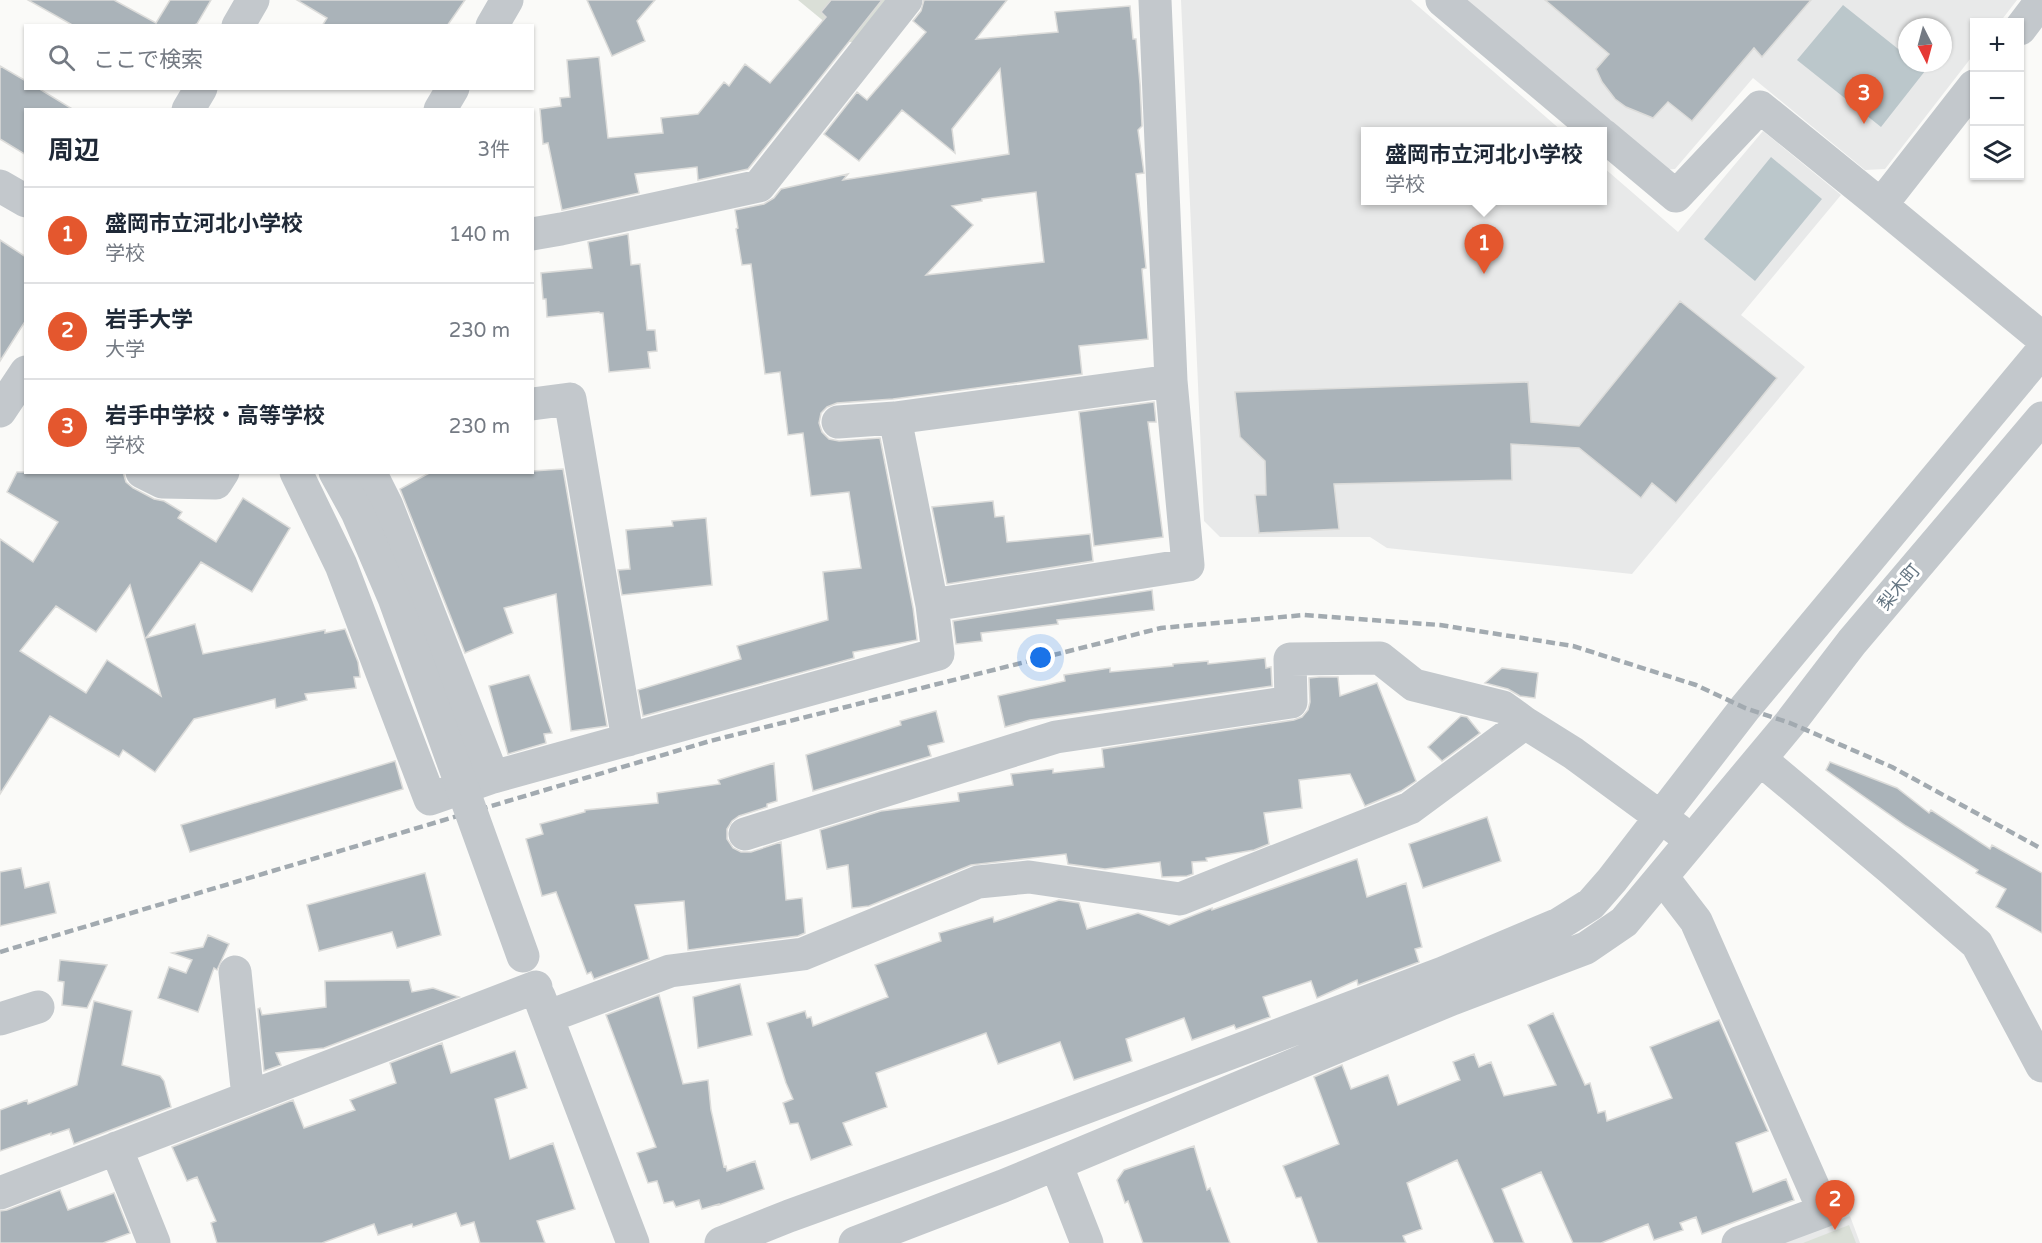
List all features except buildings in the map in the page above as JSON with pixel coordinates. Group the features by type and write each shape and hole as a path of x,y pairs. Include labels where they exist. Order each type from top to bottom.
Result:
{"street":[{"path":"239,24 253,0"},
{"path":"493,24 507,0"},
{"path":"534,234 561,230 759,186 906,0"},
{"path":"932,605 1188,565 1171,381 1155,0"},
{"path":"1442,0 1593,127"},
{"path":"2024,22 2042,0"},
{"path":"189,108 200,90"},
{"path":"441,108 452,90"},
{"path":"1881,205 1970,91"},
{"path":"1607,139 1676,196 1760,107 2042,338"},
{"path":"0,186 24,200"},
{"path":"721,1243 1432,977 1559,924 1591,904 1745,708 2042,351"},
{"path":"10,411 24,377"},
{"path":"838,422 895,418 1171,381"},
{"path":"534,404 570,399 628,740"},
{"path":"297,474 341,565 430,799 492,777 938,654 932,605 895,418"},
{"name":"梨木町","path":"855,1243 1056,1164 1452,999 1586,948 1624,922 1760,759 1852,642 2042,418"},
{"path":"146,474 162,482 216,483 222,474"},
{"path":"335,474 357,512 394,598 523,956 633,1243"},
{"path":"371,474 387,506 492,777"},
{"path":"745,834 1056,737 1291,702 1290,659 1380,658 1414,685 1503,706 1525,723 1573,753 1692,840"},
{"path":"547,1017 670,971 802,954 978,882 1029,876 1180,899 1410,808 1525,723"},
{"path":"1760,759 1977,944 2040,1059"},
{"path":"1663,878 1696,921 1824,1210 1738,1243"},
{"path":"235,972 248,1097"},
{"path":"0,1193 536,987"},
{"path":"0,1019 38,1008"},
{"path":"116,1148 154,1243"},
{"path":"1056,1164 1087,1243"}],"shaded area":[{"path":"798,0 891,0 856,42 849,42"},
{"path":"1181,0 1411,0 1557,127 1361,127 1361,205 1607,205 1607,170 1678,232 1763,131 1841,195 1741,315 1805,367 1632,574 1387,548 1370,537 1220,537 1204,521"},
{"path":"1465,0 2017,0 2003,18 1970,18 1970,59 1885,169 1865,170 1753,78 1675,169 1660,170"},
{"path":"1843,5 1898,49 1898,72 1924,72 1881,127 1797,60"},
{"path":"1771,157 1822,199 1755,281 1704,239"},
{"path":"1850,1216 1860,1243 1779,1243"},
{"path":"1849,1225 1856,1243 1803,1243"}],"railway":[{"path":"0,952 710,741 1161,628 1304,615 1440,625 1573,646 1696,685 1745,708 1790,723 1892,767 2042,849"}],"place":[{"name":"岩手中学校・高等学校","path":"1864,124"},
{"name":"盛岡市立河北小学校","path":"1484,274"},
{"name":"岩手大学","path":"1835,1230"}]}
